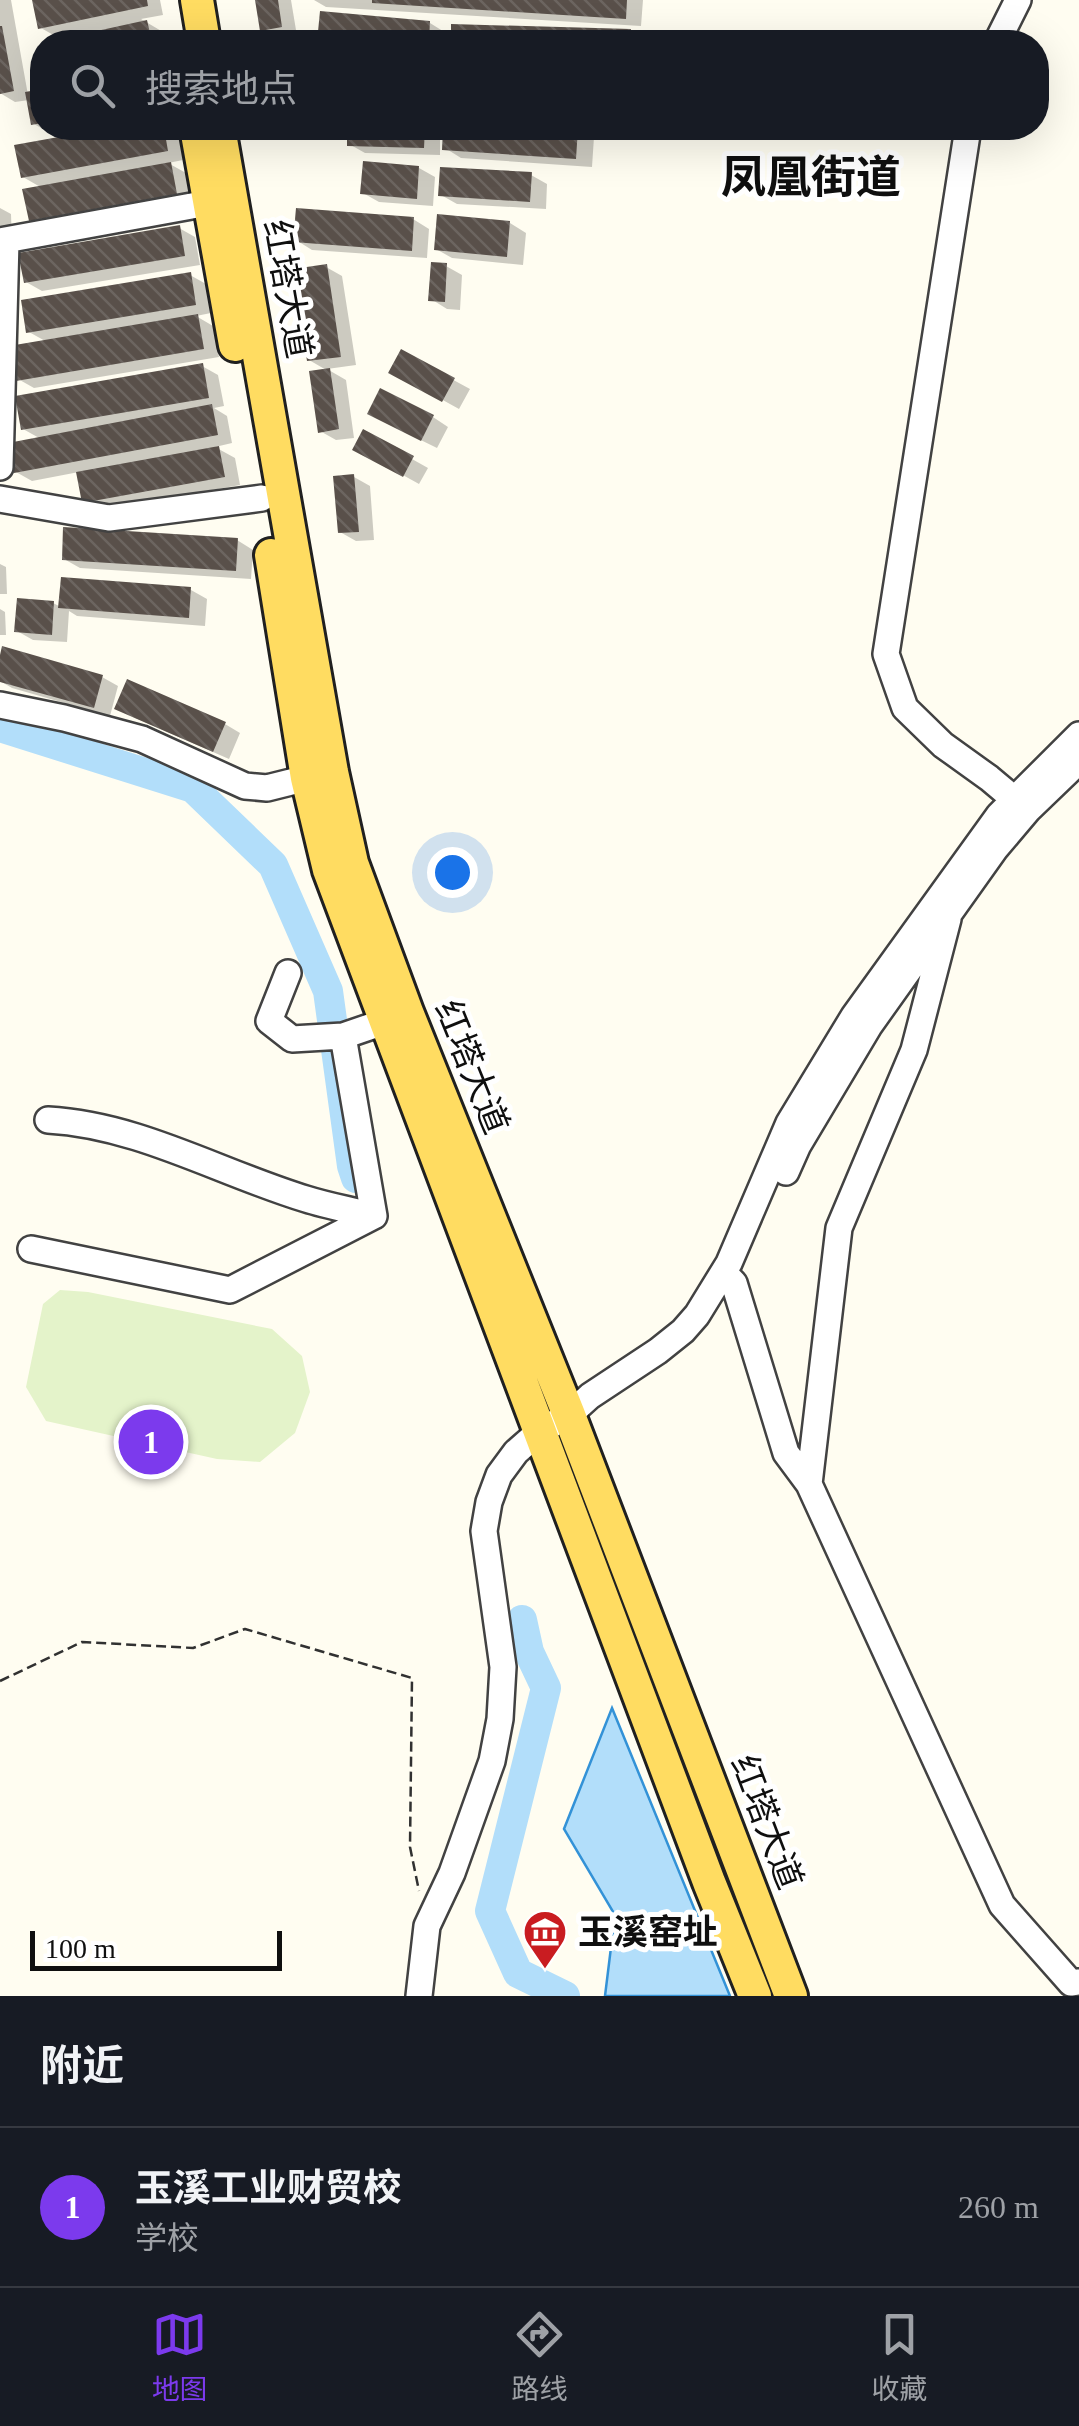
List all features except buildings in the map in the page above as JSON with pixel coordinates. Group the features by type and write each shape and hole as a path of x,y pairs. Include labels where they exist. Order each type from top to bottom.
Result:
{"main road":[{"path":"174,0 180,30"},
{"path":"196,0 202,30"},
{"name":"红塔大道","path":"198,140 307,778 329,870 755,1996"},
{"name":"红塔大道","path":"221,140 332,772 352,864 414,1030 569,1415 791,1996"}],"street":[{"path":"1003,30 1018,0"},
{"path":"966,140 886,654 905,708 943,746 1021,805"},
{"path":"0,467 3,241 208,202"},
{"path":"0,499 109,518 262,498"},
{"path":"0,705 142,739 245,786 266,788 307,778"},
{"path":"865,1016 948,919 1021,805 1079,735"},
{"path":"419,1996 426,1926 452,1873 492,1761 500,1719 503,1667 484,1531 499,1475 516,1452 540,1431 569,1415 597,1409 700,1332 843,1067 865,1016 974,848 999,815 1021,805 1079,760"},
{"path":"808,1484 839,1228 914,1050 948,919"},
{"path":"288,973 269,1021 292,1039 334,1036 384,1022"},
{"path":"865,1016 886,1020 903,1032 914,1050"},
{"path":"334,1036 374,1216"},
{"path":"48,1120 80,1122 186,1153 305,1199 374,1216"},
{"path":"31,1248 230,1290 374,1216"},
{"path":"729,1278 786,1452 808,1484 1002,1905 1070,1983 1079,1982"}],"path":[{"path":"0,1681 82,1642 193,1648 245,1629 412,1678 410,1848 426,1926"}],"green space":[{"path":"60,1290 88,1292 272,1329 302,1356 310,1392 295,1433 260,1462 217,1459 46,1421 26,1387 43,1304"}],"water":[{"path":"612,1708 730,1996 605,1996 615,1915 564,1829"}],"waterway":[{"path":"0,727 193,788 273,865 328,991 356,1178"},
{"path":"522,1620 529,1652 546,1688 490,1911 518,1973 565,1996"}],"place":[{"name":"玉溪工业财贸校","path":"151,1442"},
{"name":"玉溪窑址","path":"545,1970"}],"district":[{"name":"凤凰街道","path":"811,177"}]}
